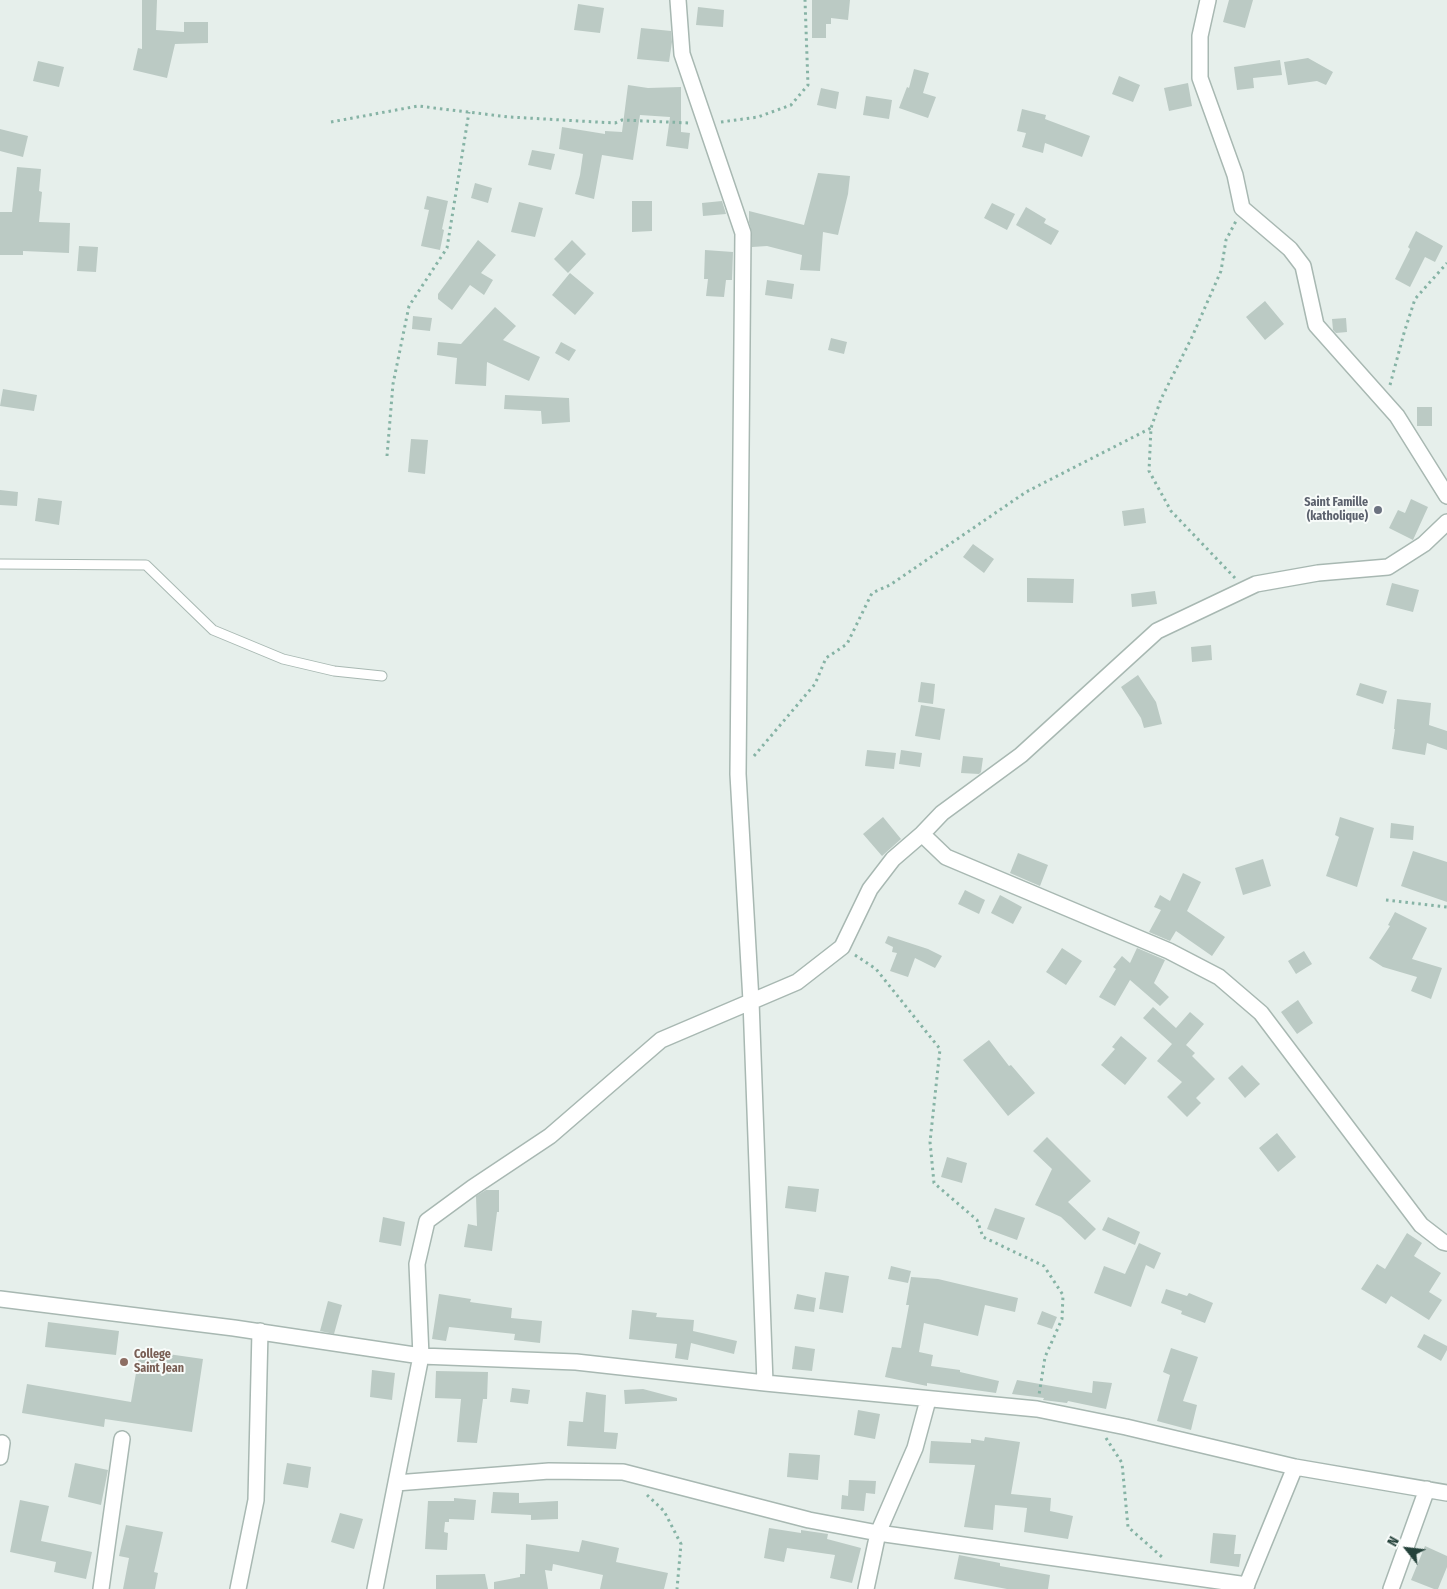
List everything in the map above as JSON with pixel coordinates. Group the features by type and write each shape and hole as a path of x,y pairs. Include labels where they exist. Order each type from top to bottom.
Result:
{"street":[{"path":"678,0 682,54 743,233 738,774 751,1001 765,1383"},
{"path":"1208,0 1200,36 1200,78 1235,176 1242,208 1290,249 1303,266 1316,324 1397,416 1447,496"},
{"path":"375,1589 421,1356 417,1264 427,1222 472,1188 550,1136 661,1040 797,982 842,947 870,889 893,859 922,834 942,813 1021,755 1157,631 1256,584 1318,573 1388,567 1424,544 1447,522"},
{"path":"922,834 946,856 1169,951 1219,977 1261,1013 1421,1224 1443,1242 1447,1243"},
{"path":"0,1299 260,1331 421,1356 576,1362 928,1400 1037,1409 1095,1420 1295,1467 1447,1493"},
{"path":"238,1589 256,1500 260,1331"},
{"path":"866,1589 878,1533 915,1448 928,1400"},
{"path":"101,1589 122,1439"},
{"path":"396,1483 549,1471 623,1472 809,1520 878,1533 1182,1576 1246,1587 1295,1467"},
{"path":"1391,1589 1427,1489"}],"lane":[{"path":"0,564 146,565 213,630 283,659 334,671 382,676"}],"path":[{"path":"331,122 418,106 509,117 593,122 615,122 622,120 706,124 758,117 791,105 808,85 806,0"},
{"path":"387,456 394,384 409,306 447,248 469,112"},
{"path":"1242,208 1226,240 1221,271 1192,337 1161,399 1151,428 1149,471 1172,511 1245,590"},
{"path":"1386,403 1415,299 1447,262"},
{"path":"738,774 814,684 826,658 847,644 872,593 890,585 1026,492 1151,428"},
{"path":"1386,900 1447,907"},
{"path":"842,947 876,969 940,1049 930,1142 934,1183 977,1220 983,1237 1044,1266 1063,1295 1062,1319 1045,1357 1037,1409"},
{"path":"1095,1420 1122,1463 1128,1527 1182,1576"},
{"path":"643,1492 664,1511 681,1544 676,1589"}],"building":[{"path":"142,0 157,0 156,30 184,32 184,22 208,22 208,43 175,44 167,78 133,70 138,48 142,49"},
{"path":"812,0 850,0 848,20 831,18 831,24 826,24 826,38 812,38"},
{"path":"1229,0 1253,0 1245,28 1223,22"},
{"path":"578,4 604,8 600,33 574,30"},
{"path":"698,7 724,10 723,27 696,25"},
{"path":"641,28 671,31 672,42 669,62 637,59"},
{"path":"1308,58 1333,72 1326,85 1317,81 1288,85 1284,62"},
{"path":"1280,60 1282,75 1253,78 1254,88 1237,90 1234,67"},
{"path":"38,61 64,67 59,87 33,81"},
{"path":"914,69 929,73 923,93 936,97 928,118 899,108 907,87 909,88"},
{"path":"1119,76 1140,85 1133,102 1112,94"},
{"path":"1188,83 1192,106 1169,111 1164,88"},
{"path":"628,85 648,88 681,87 681,132 690,133 688,149 666,146 670,117 640,115 633,160 602,155 594,199 575,194 583,154 559,149 562,127 605,134 605,131 622,132"},
{"path":"821,88 839,92 836,109 817,105"},
{"path":"866,96 892,100 889,119 863,115"},
{"path":"1022,109 1046,115 1045,119 1090,136 1082,157 1045,143 1043,153 1022,147 1026,133 1017,131"},
{"path":"0,129 28,136 23,157 0,151"},
{"path":"532,150 555,154 551,170 528,165"},
{"path":"17,167 41,169 39,191 42,192 39,222 70,223 69,253 23,251 23,255 0,255 0,212 12,212"},
{"path":"818,173 850,176 848,194 838,235 823,232 820,271 800,270 802,255 767,246 752,247 749,211 804,225"},
{"path":"475,183 492,188 488,203 471,198"},
{"path":"427,196 448,201 440,250 421,246 429,210 424,209"},
{"path":"632,201 652,201 652,231 632,232"},
{"path":"722,201 726,214 703,216 702,203"},
{"path":"519,202 543,208 535,237 511,232"},
{"path":"992,203 1015,214 1007,230 984,218"},
{"path":"1026,207 1046,219 1044,223 1059,231 1051,245 1016,225"},
{"path":"1416,231 1443,246 1435,262 1425,257 1410,287 1395,279 1410,249 1408,247"},
{"path":"478,240 496,255 481,273 493,280 484,295 470,285 452,310 438,299 438,294"},
{"path":"572,240 586,254 568,273 554,259"},
{"path":"79,246 98,247 96,272 77,271"},
{"path":"705,250 733,252 732,280 726,280 724,297 706,296 708,279 704,279"},
{"path":"570,273 594,293 575,315 552,295"},
{"path":"767,280 794,284 792,299 765,295"},
{"path":"1265,301 1284,324 1265,340 1246,317"},
{"path":"495,307 516,326 503,340 540,357 529,381 487,362 486,386 455,384 457,358 437,355 438,342 461,344"},
{"path":"413,316 432,318 430,331 412,329"},
{"path":"1346,318 1347,332 1336,333 1333,330 1332,319"},
{"path":"831,338 847,342 844,354 828,350"},
{"path":"561,342 576,350 569,361 555,353"},
{"path":"3,389 37,395 34,411 0,406"},
{"path":"505,395 569,398 570,422 542,424 541,411 504,409"},
{"path":"1417,407 1432,407 1432,426 1417,426"},
{"path":"411,439 428,440 425,474 408,472"},
{"path":"0,490 18,492 17,506 0,505"},
{"path":"38,498 62,501 59,525 35,521"},
{"path":"1411,499 1428,507 1413,540 1389,528 1398,510 1405,513"},
{"path":"1144,508 1146,523 1124,526 1122,511"},
{"path":"973,544 994,559 984,573 963,557"},
{"path":"1027,578 1074,579 1073,603 1027,602"},
{"path":"1392,583 1419,590 1413,612 1386,605"},
{"path":"1155,591 1157,604 1132,607 1131,594"},
{"path":"1211,645 1212,660 1192,662 1191,647"},
{"path":"1138,675 1156,702 1162,724 1144,728 1141,718 1121,687"},
{"path":"921,682 935,684 933,704 918,702"},
{"path":"1360,683 1387,691 1383,704 1356,695"},
{"path":"1397,699 1431,703 1429,725 1447,731 1447,750 1427,743 1425,755 1392,749"},
{"path":"921,705 945,709 940,740 915,736"},
{"path":"867,750 896,753 894,769 865,766"},
{"path":"901,750 922,753 920,767 899,764"},
{"path":"963,756 983,758 979,774 961,773"},
{"path":"883,817 901,839 882,856 863,834"},
{"path":"1340,817 1374,828 1357,887 1326,876 1339,837 1335,835"},
{"path":"1391,823 1414,826 1413,840 1390,838"},
{"path":"1413,851 1447,862 1447,902 1401,886"},
{"path":"1018,853 1048,865 1040,886 1010,873"},
{"path":"1263,859 1271,886 1243,895 1235,868"},
{"path":"1183,873 1201,882 1187,911 1225,937 1212,956 1176,931 1170,941 1149,932 1161,910 1154,907 1160,895 1170,901"},
{"path":"965,890 985,900 979,914 958,904"},
{"path":"1000,895 1022,907 1013,924 991,913"},
{"path":"1395,912 1427,928 1412,959 1442,968 1431,999 1411,991 1417,977 1383,967 1369,958 1390,926 1388,925"},
{"path":"888,936 928,949 942,956 935,968 915,958 908,977 890,971 897,953 892,952 893,947 885,943"},
{"path":"1062,948 1082,961 1066,985 1046,972"},
{"path":"1137,948 1165,960 1154,983 1169,997 1160,1006 1130,980 1115,1006 1099,997 1116,969 1113,967 1122,956 1130,963"},
{"path":"1304,951 1312,964 1296,974 1288,961"},
{"path":"1298,1000 1313,1023 1297,1034 1281,1012"},
{"path":"1153,1007 1176,1028 1190,1012 1204,1024 1186,1045 1195,1053 1192,1056 1215,1079 1196,1098 1201,1103 1187,1117 1167,1097 1182,1082 1157,1061 1172,1044 1143,1018"},
{"path":"1121,1036 1147,1058 1125,1085 1101,1065 1115,1049 1112,1047"},
{"path":"989,1040 1009,1066 1011,1065 1035,1093 1008,1116 963,1060"},
{"path":"1242,1065 1260,1084 1245,1098 1228,1078"},
{"path":"1277,1133 1296,1157 1278,1172 1259,1148"},
{"path":"1047,1137 1091,1181 1068,1202 1096,1229 1085,1240 1061,1217 1035,1205 1052,1169 1033,1151"},
{"path":"947,1157 967,1163 962,1183 941,1177"},
{"path":"788,1186 819,1189 816,1212 785,1208"},
{"path":"486,1190 499,1190 499,1212 497,1212 492,1251 464,1247 468,1224 477,1226 476,1196"},
{"path":"995,1208 1025,1218 1017,1240 987,1229"},
{"path":"383,1217 405,1222 401,1246 379,1242"},
{"path":"1108,1217 1140,1232 1135,1245 1102,1230"},
{"path":"1407,1233 1422,1243 1414,1256 1441,1273 1429,1292 1442,1300 1429,1320 1391,1296 1386,1304 1361,1289 1377,1264 1385,1269"},
{"path":"1139,1243 1161,1253 1154,1269 1146,1265 1131,1307 1094,1293 1104,1266 1125,1274"},
{"path":"891,1266 911,1271 908,1283 888,1279"},
{"path":"825,1272 849,1276 843,1313 819,1309"},
{"path":"911,1277 938,1279 1018,1298 1015,1312 985,1305 978,1336 924,1323 919,1352 933,1355 931,1366 960,1370 960,1372 999,1381 996,1393 927,1383 927,1386 885,1377 892,1347 901,1348 909,1305 906,1305"},
{"path":"1166,1289 1187,1296 1189,1293 1213,1303 1205,1323 1181,1314 1182,1311 1161,1303"},
{"path":"439,1294 471,1299 470,1302 512,1308 511,1318 542,1321 540,1343 514,1340 515,1334 449,1327 446,1341 432,1339"},
{"path":"797,1294 816,1298 814,1312 794,1309"},
{"path":"328,1301 342,1305 334,1334 320,1331"},
{"path":"632,1310 657,1313 656,1317 694,1320 693,1331 737,1341 734,1354 691,1343 688,1360 675,1358 677,1344 629,1339"},
{"path":"1042,1311 1057,1317 1052,1329 1037,1324"},
{"path":"48,1322 119,1331 116,1355 45,1347"},
{"path":"1424,1334 1447,1346 1441,1361 1417,1347"},
{"path":"795,1346 815,1349 812,1371 792,1369"},
{"path":"1171,1348 1198,1357 1183,1401 1197,1405 1191,1430 1157,1421 1170,1375 1163,1372"},
{"path":"140,1350 203,1359 192,1432 105,1419 104,1427 22,1413 27,1384 131,1402"},
{"path":"372,1370 395,1373 392,1400 370,1397"},
{"path":"436,1371 488,1372 487,1399 483,1399 477,1443 457,1442 461,1399 435,1398"},
{"path":"1017,1380 1092,1393 1093,1381 1112,1383 1106,1409 1068,1401 1067,1403 1043,1400 1044,1398 1012,1394"},
{"path":"512,1388 530,1390 528,1404 510,1402"},
{"path":"643,1389 677,1398 677,1401 625,1404 624,1390"},
{"path":"586,1392 606,1395 604,1432 618,1433 616,1449 567,1446 569,1421 583,1422"},
{"path":"858,1410 880,1414 875,1439 854,1435"},
{"path":"985,1437 1020,1442 1011,1494 1051,1498 1050,1511 1073,1516 1068,1539 1024,1532 1027,1508 995,1505 993,1530 964,1527 975,1465 929,1463 931,1441 971,1443 971,1439 984,1441"},
{"path":"789,1453 820,1455 818,1480 787,1477"},
{"path":"75,1463 108,1470 101,1505 68,1497"},
{"path":"287,1463 311,1467 308,1488 283,1484"},
{"path":"849,1480 876,1481 875,1494 866,1493 864,1511 841,1509 842,1495 848,1496"},
{"path":"493,1492 519,1493 519,1503 558,1501 558,1519 531,1520 531,1515 491,1513"},
{"path":"454,1498 476,1500 474,1520 449,1519 449,1522 445,1522 444,1532 448,1533 447,1550 425,1549 428,1501 454,1501"},
{"path":"20,1500 49,1506 41,1541 92,1552 86,1579 54,1572 56,1562 10,1552"},
{"path":"340,1513 363,1519 354,1549 331,1542"},
{"path":"126,1525 163,1532 154,1572 158,1573 155,1589 123,1589 129,1558 119,1556"},
{"path":"769,1528 801,1533 801,1530 828,1534 827,1539 861,1548 852,1583 830,1578 835,1555 787,1548 784,1562 764,1558"},
{"path":"1213,1533 1236,1535 1234,1554 1241,1554 1239,1567 1210,1563"},
{"path":"582,1540 619,1548 616,1562 668,1573 664,1589 600,1589 603,1575 553,1564 552,1571 545,1570 548,1589 494,1589 494,1582 520,1577 520,1574 525,1574 526,1544 579,1552"},
{"path":"1425,1546 1447,1556 1447,1567 1438,1589 1411,1580"},
{"path":"959,1555 1000,1563 1000,1566 1050,1575 1048,1589 1007,1589 954,1579"},
{"path":"485,1574 488,1589 436,1589 436,1575"}],"place":[{"name":"Saint Famille (katholique)","path":"1378,510"},
{"name":"College Saint Jean","path":"124,1362"}]}
